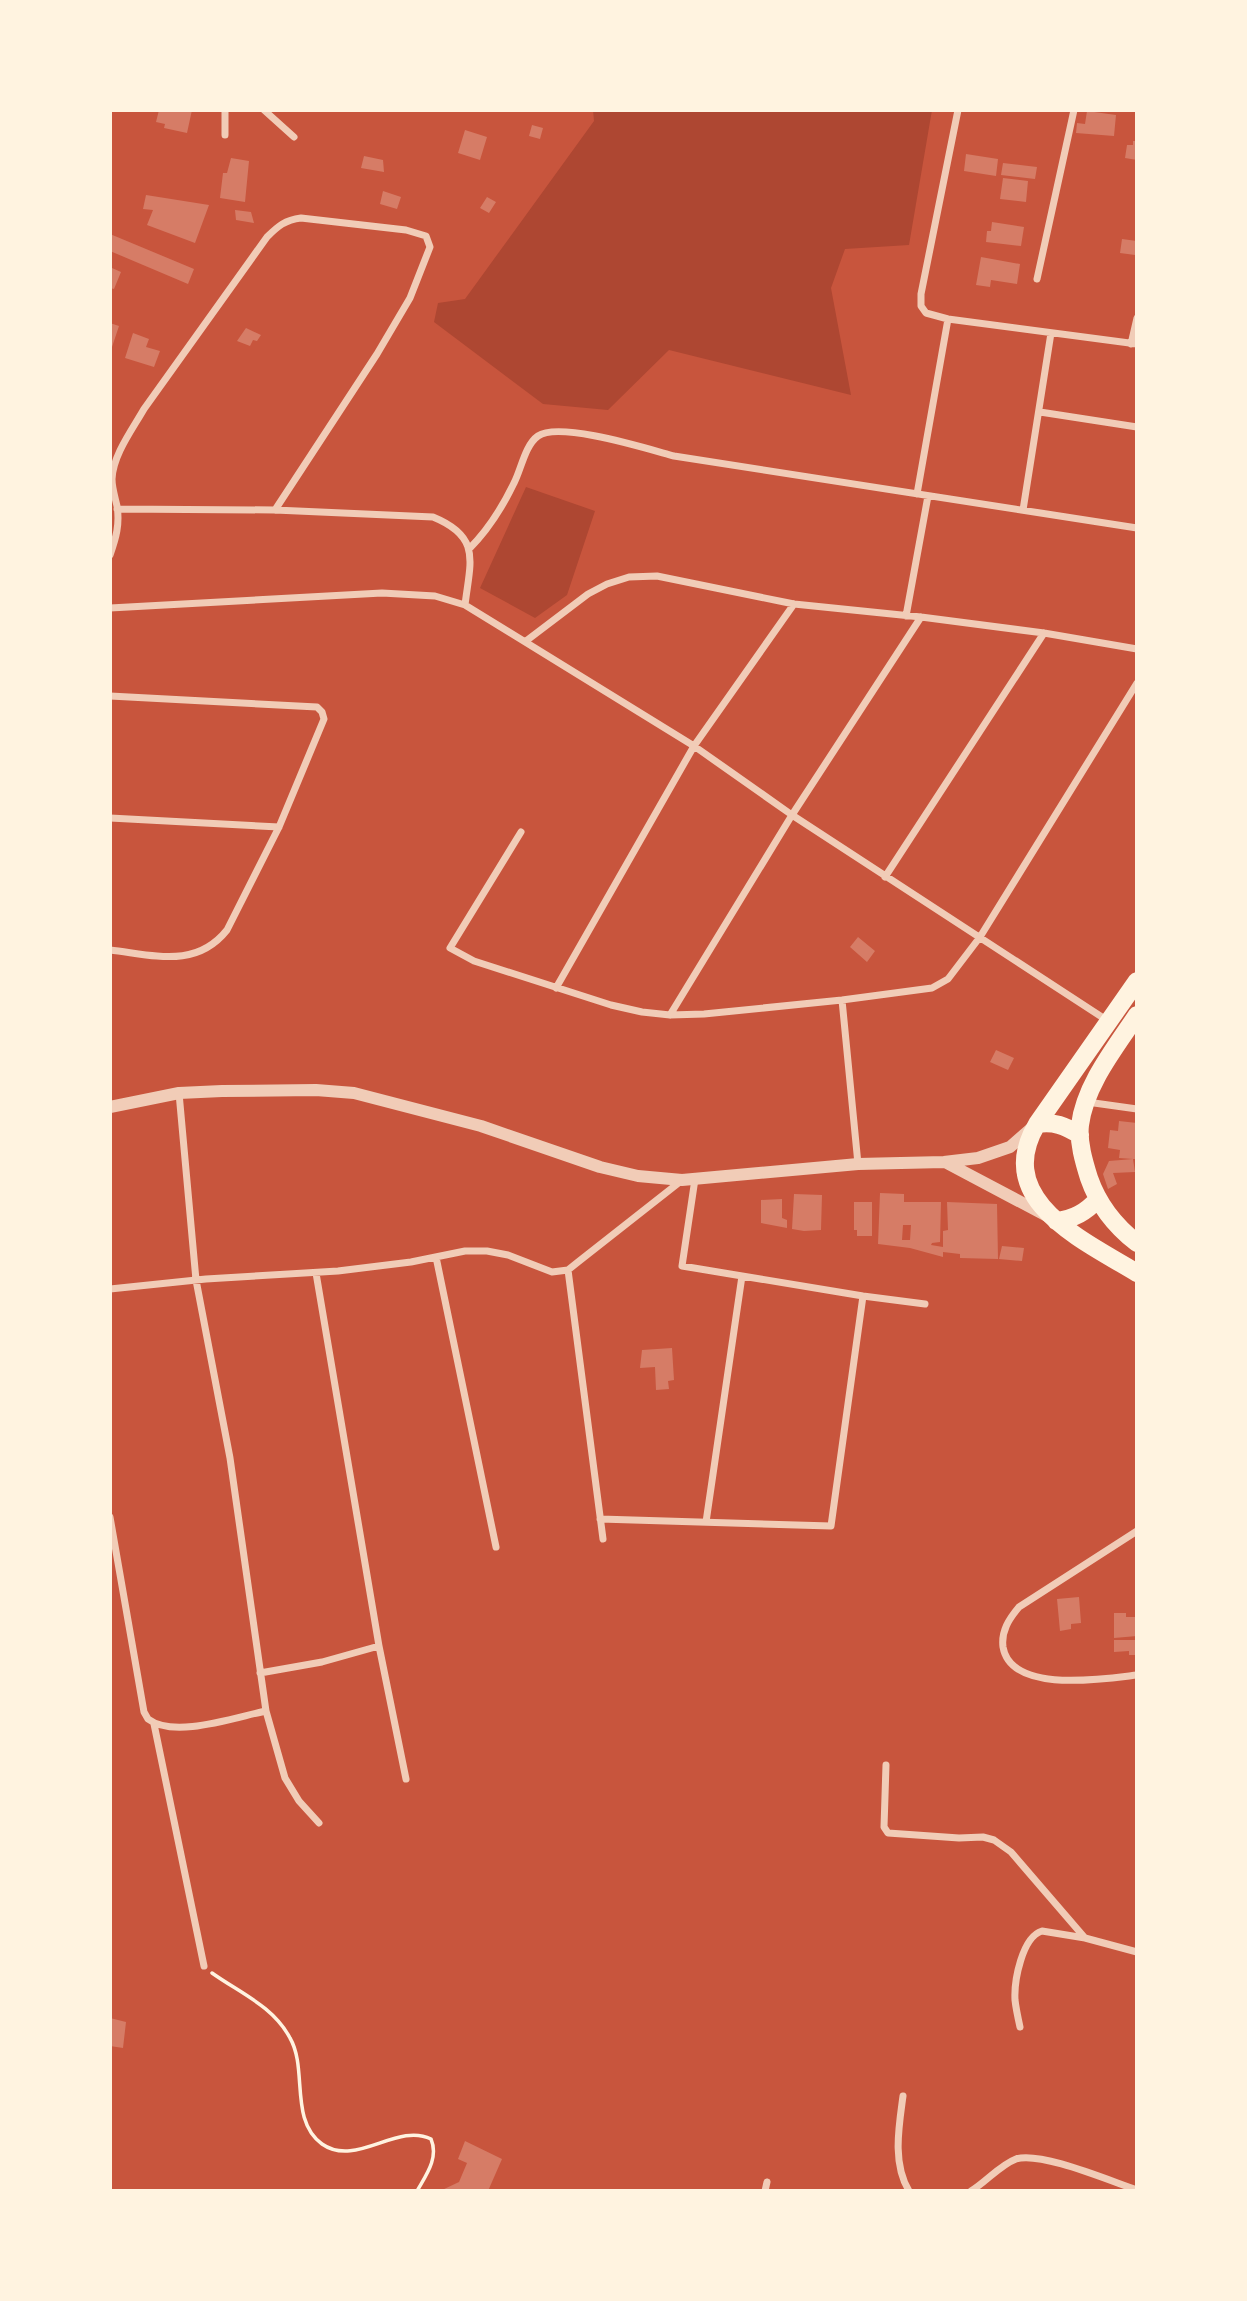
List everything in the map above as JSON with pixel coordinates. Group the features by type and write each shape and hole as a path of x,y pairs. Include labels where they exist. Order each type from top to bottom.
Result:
{"main road":[{"path":"1137,981 1037,1124 1029,1137 1025,1152 1026,1181 1039,1203 1056,1221 1137,1273"},
{"path":"1137,1015 1107,1060 1086,1102 1080,1135 1086,1169 1098,1199 1119,1228 1137,1242"},
{"path":"1037,1124 1048,1122 1060,1125 1080,1135"},
{"path":"1056,1221 1074,1217 1098,1199"}],"street":[{"path":"225,110 225,135"},
{"path":"264,110 294,137"},
{"path":"958,110 921,294 921,306 926,313 934,317 1134,344 1137,318"},
{"path":"1037,279 1074,110"},
{"path":"110,555 118,533 112,479 115,464 144,409 250,259 273,231 289,219 301,218 406,230 426,236 430,247 410,298 275,510"},
{"path":"917,494 948,319"},
{"path":"1023,510 1051,333"},
{"path":"1040,412 1137,427"},
{"path":"469,550 497,514 533,441 547,432 562,431 674,456 1137,528"},
{"path":"906,616 928,496"},
{"path":"117,509 275,510 433,517 448,523 467,540 471,558 465,606"},
{"path":"526,641 588,594 607,584 629,577 657,576 794,604 1044,633 1137,649"},
{"path":"110,608 382,593 435,596 465,606 694,746 885,877 1108,1021"},
{"path":"556,988 694,746 794,604"},
{"path":"670,1015 792,815 921,617"},
{"path":"885,877 1044,633"},
{"path":"521,832 450,948 474,961 611,1005 670,1015 842,1000 932,988 948,979 980,937 1137,683"},
{"path":"110,696 317,707 323,712 324,719 279,827 228,930 217,943 202,952 184,957 110,950"},
{"path":"110,818 279,827"},
{"path":"842,1000 858,1164"},
{"path":"110,1107 179,1093 290,1090 354,1093 481,1126 600,1167 638,1176 688,1180 858,1164 944,1162 978,1158 1010,1147 1037,1124"},
{"path":"179,1093 196,1280 230,1458 266,1711 285,1778 299,1801 318,1823"},
{"path":"1086,1102 1137,1109"},
{"path":"944,1162 1056,1221"},
{"path":"110,1289 196,1280 316,1273 411,1262 465,1251 508,1255 552,1272 568,1270 688,1180"},
{"path":"688,1180 682,1266 925,1304"},
{"path":"436,1257 496,1548"},
{"path":"568,1270 603,1539"},
{"path":"316,1273 379,1646 406,1779"},
{"path":"706,1522 742,1276"},
{"path":"600,1519 831,1526 863,1296"},
{"path":"110,1517 144,1712 148,1720 168,1728 185,1727 266,1711"},
{"path":"1137,1531 1018,1607 1010,1617 1003,1643 1005,1654 1014,1667 1041,1679 1137,1675"},
{"path":"260,1673 322,1662 379,1646"},
{"path":"154,1724 204,1966"},
{"path":"886,1766 884,1827 888,1833 983,1837 1003,1845 1085,1938"},
{"path":"1020,2027 1016,1987 1028,1941 1037,1933 1042,1931 1085,1938 1137,1952"},
{"path":"903,2096 899,2124 899,2163 909,2191"},
{"path":"971,2191 1016,2159 1028,2158 1056,2163 1137,2190"},
{"path":"765,2191 767,2182"}],"path":[{"path":"204,1966 274,2014 291,2039 298,2060 305,2120 323,2145 350,2151 411,2135 423,2135 431,2139 435,2148 431,2165 417,2191"}],"shaded area":[{"path":"593,110 932,110 909,245 845,249 831,288 851,395 669,350 608,410 543,404 434,322 438,303 465,299 594,121"},
{"path":"526,487 595,511 567,595 535,618 480,588"}],"building":[{"path":"159,110 192,110 187,133 164,128 165,124 156,122"},
{"path":"1087,111 1116,115 1114,136 1076,133 1077,123 1085,124"},
{"path":"532,125 543,128 540,139 529,136"},
{"path":"465,130 487,137 480,160 458,153"},
{"path":"1133,141 1137,141 1137,160 1125,158 1127,145 1133,145"},
{"path":"966,154 998,159 996,176 964,171"},
{"path":"364,156 383,160 384,172 361,168"},
{"path":"231,158 249,161 245,202 220,198 223,173 227,173"},
{"path":"1003,163 1037,167 1035,179 1001,175"},
{"path":"1003,178 1028,181 1026,202 1000,199"},
{"path":"383,191 401,197 397,209 380,204"},
{"path":"146,195 209,205 195,243 147,225 153,210 143,209"},
{"path":"487,197 496,202 489,213 480,208"},
{"path":"235,210 251,212 254,223 236,220"},
{"path":"992,222 1024,227 1021,246 986,242 987,231 991,231"},
{"path":"110,234 194,269 188,284 110,251"},
{"path":"1122,239 1137,241 1135,255 1120,253"},
{"path":"981,257 1020,264 1017,284 991,280 990,287 976,285"},
{"path":"112,268 121,272 114,289 110,288"},
{"path":"110,323 119,326 111,350 110,349"},
{"path":"246,328 261,335 257,341 253,340 250,346 237,341"},
{"path":"133,333 149,339 146,347 160,351 154,367 125,358"},
{"path":"858,937 875,951 867,962 850,947"},
{"path":"996,1050 1014,1058 1008,1070 990,1062"},
{"path":"1119,1121 1137,1123 1137,1159 1119,1158 1120,1150 1108,1148 1110,1130 1118,1131"},
{"path":"1133,1159 1135,1172 1113,1173 1117,1184 1108,1189 1103,1174 1109,1161"},
{"path":"880,1193 904,1194 904,1202 941,1202 940,1242 931,1245 943,1247 943,1231 948,1230 947,1202 997,1204 998,1259 960,1258 960,1254 943,1252 943,1257 910,1248 878,1244","holes":["903,1225 911,1225 910,1240 902,1240"]},
{"path":"794,1194 822,1195 821,1230 792,1229"},
{"path":"782,1199 782,1218 787,1220 787,1228 761,1223 761,1200"},
{"path":"854,1202 872,1202 872,1236 857,1236 857,1230 854,1230"},
{"path":"1002,1246 1024,1248 1022,1261 999,1259"},
{"path":"672,1348 674,1380 668,1381 669,1389 656,1390 655,1367 640,1368 642,1350"},
{"path":"1079,1597 1081,1623 1071,1624 1071,1629 1060,1631 1057,1599"},
{"path":"1114,1613 1137,1617 1137,1636 1114,1638"},
{"path":"1114,1640 1137,1640 1137,1655 1129,1655 1129,1651 1114,1652"},
{"path":"110,2018 126,2022 123,2048 110,2046"},
{"path":"465,2141 502,2159 488,2191 440,2191 459,2182 467,2163 458,2159"}]}
